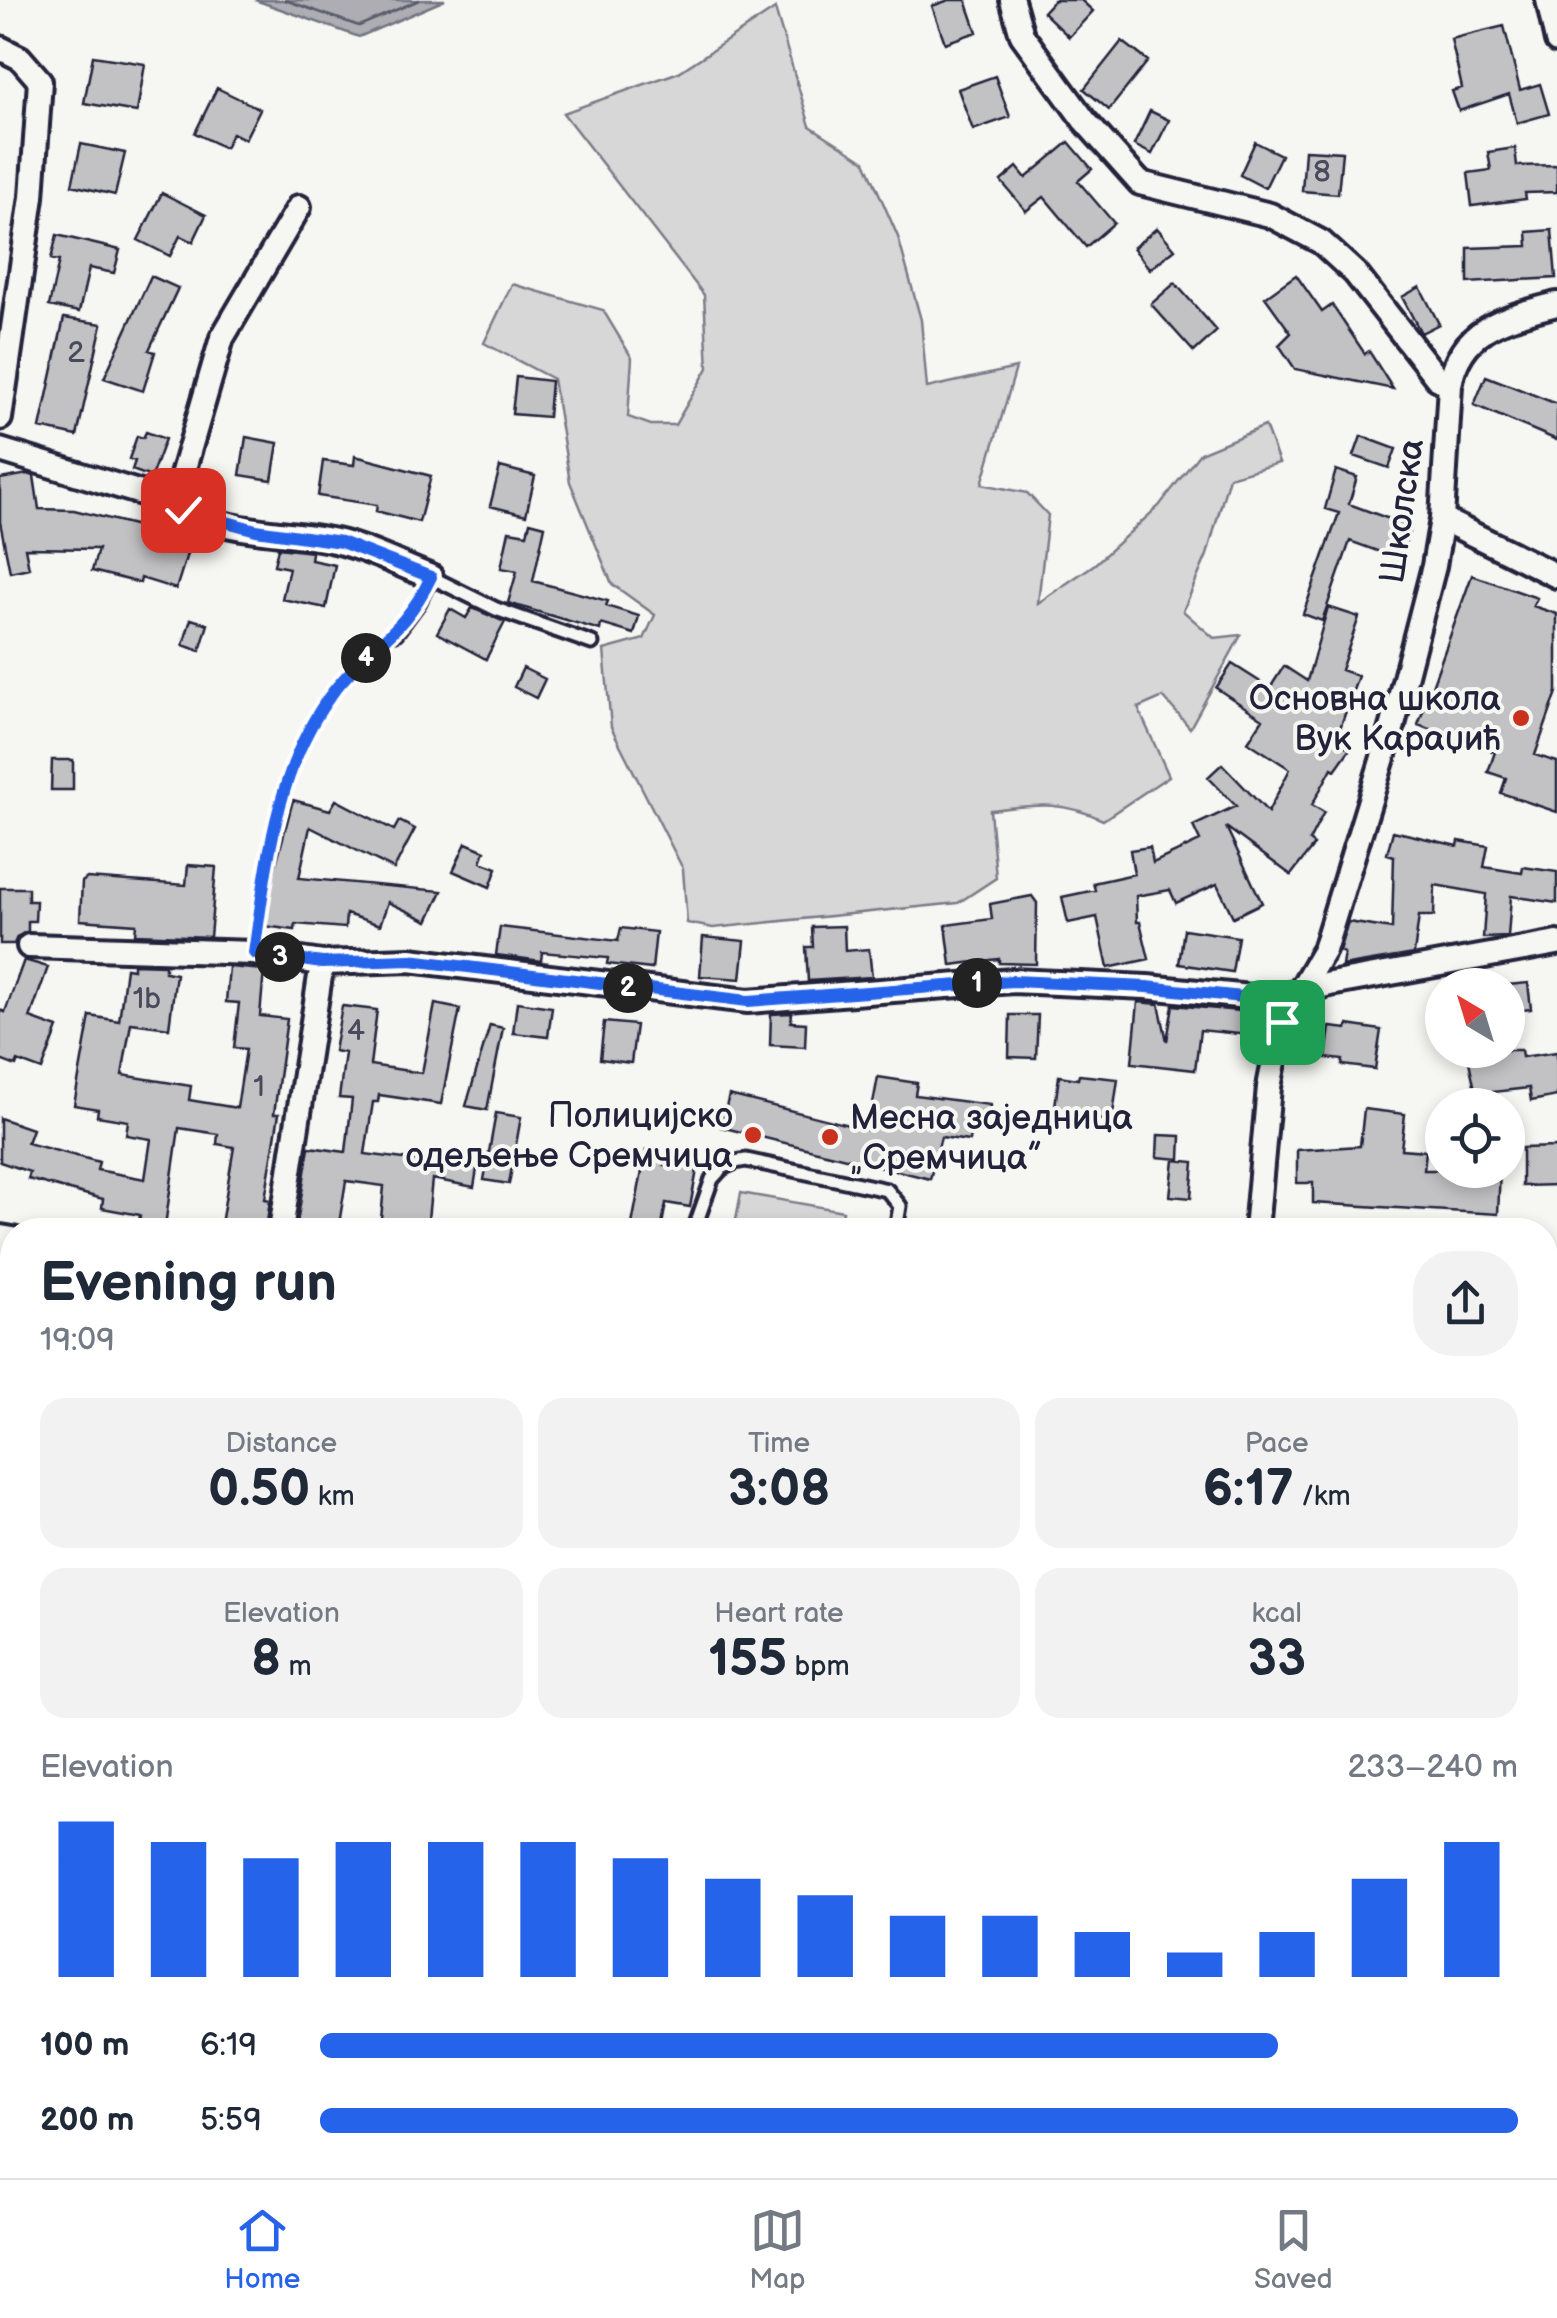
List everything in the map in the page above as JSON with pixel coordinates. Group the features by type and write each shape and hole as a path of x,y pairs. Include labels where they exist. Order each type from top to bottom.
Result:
{"street":[{"path":"1012,0 1022,35 1084,120 1140,184 1270,215 1321,242 1355,273 1436,378 1450,386 1457,358 1480,330 1498,320 1557,304"},
{"path":"1548,0 1557,41"},
{"path":"0,48 20,58 40,81 32,197 0,418"},
{"path":"174,503 222,338 299,207"},
{"name":"Школска","path":"1261,1218 1269,1087 1282,1022 1324,950 1397,710 1442,520 1450,386"},
{"path":"0,450 174,503 199,517 341,542 431,577"},
{"path":"1442,520 1557,576"},
{"path":"29,946 254,953 322,963 410,960 748,1001 1013,981 1147,987 1256,999 1296,996 1330,984 1557,943"},
{"path":"282,1218 322,963"}],"lane":[{"path":"396,633 419,602 431,577 496,609 592,643"},
{"path":"698,1218 712,1180 722,1168 746,1160 887,1190 900,1206 898,1218"}],"path":[{"path":"254,953 266,860 295,758 336,688 396,633"}],"shaded area":[{"path":"775,9 810,126 865,161 898,237 921,320 927,388 1016,368 982,484 1027,493 1048,515 1038,603 1095,564 1159,506 1200,453 1265,426 1279,463 1229,477 1207,555 1183,611 1214,638 1241,635 1190,728 1163,697 1138,708 1169,776 1103,820 1061,807 990,810 996,878 958,903 713,928 687,923 683,869 611,727 604,650 644,639 655,615 612,584 570,482 553,379 484,343 512,284 603,310 632,358 628,417 651,425 675,425 708,368 704,295 563,113 679,72"},
{"path":"741,1193 843,1211 842,1218 736,1218"}],"water":[{"path":"255,0 445,0 359,37"}],"building":[{"path":"966,0 977,32 945,43 932,6"},
{"path":"1054,0 1081,0 1093,11 1069,37 1043,12"},
{"path":"1504,26 1520,90 1540,84 1549,114 1517,123 1509,94 1459,111 1452,91 1462,88 1451,39"},
{"path":"1122,41 1148,61 1109,110 1084,89"},
{"path":"93,56 145,64 137,112 84,103"},
{"path":"995,76 1010,117 973,130 958,89"},
{"path":"217,88 260,109 245,139 232,133 225,148 195,133"},
{"path":"1150,111 1169,120 1152,154 1134,145"},
{"path":"1069,142 1092,169 1078,181 1114,223 1086,247 1044,197 1026,211 1001,181 1017,167 1026,178"},
{"path":"1255,142 1281,155 1265,188 1240,175"},
{"path":"81,144 125,153 115,195 72,185"},
{"path":"1515,148 1517,166 1557,165 1557,192 1525,193 1526,199 1472,206 1468,173 1491,170 1488,152"},
{"path":"1305,150 1342,152 1338,194 1302,191"},
{"path":"162,193 206,215 193,242 180,236 170,256 138,240"},
{"path":"1157,228 1175,249 1150,269 1133,248"},
{"path":"1552,230 1556,278 1468,283 1468,248 1528,246 1527,232"},
{"path":"57,235 120,250 114,273 89,268 79,312 49,306 59,261 51,259"},
{"path":"1296,275 1322,312 1332,305 1393,389 1295,369 1279,345 1291,333 1265,297"},
{"path":"151,276 178,288 149,350 155,352 143,391 104,378"},
{"path":"1175,283 1217,331 1194,352 1151,304"},
{"path":"1420,287 1439,324 1421,333 1402,297"},
{"path":"64,318 102,324 77,436 40,428"},
{"path":"1486,376 1557,404 1557,440 1474,405"},
{"path":"516,377 551,381 548,417 512,414"},
{"path":"146,432 165,439 151,477 132,470 135,461 129,459 137,436 143,438"},
{"path":"1361,436 1396,449 1389,468 1354,456"},
{"path":"246,437 278,443 272,480 240,475"},
{"path":"355,456 431,476 419,522 376,511 377,505 318,496 323,461 354,465"},
{"path":"500,467 535,476 526,515 490,506"},
{"path":"1336,470 1357,477 1349,504 1411,527 1399,559 1350,541 1322,621 1303,614 1339,513 1325,509"},
{"path":"34,476 39,509 74,510 154,530 151,542 187,554 176,589 141,578 140,583 92,571 98,549 25,548 29,568 10,572 0,522 0,479"},
{"path":"530,522 545,526 533,581 608,601 606,606 639,616 634,634 601,624 600,630 508,603 517,571 501,568 509,531 527,534"},
{"path":"278,548 312,552 311,560 335,565 326,608 282,599 289,568 274,565"},
{"path":"1472,575 1537,598 1533,606 1557,614 1557,692 1535,755 1557,762 1557,812 1501,793 1506,778 1488,772 1495,752 1418,725"},
{"path":"1328,607 1359,617 1341,670 1358,676 1336,740 1350,749 1335,770 1332,768 1312,805 1324,812 1309,841 1314,845 1291,875 1226,827 1262,903 1233,917 1217,884 1176,903 1170,890 1136,896 1137,922 1149,959 1108,968 1097,917 1068,923 1062,897 1095,890 1093,883 1134,874 1130,850 1150,847 1153,863 1200,841 1193,826 1236,806 1208,777 1222,764 1268,812 1290,769 1248,742 1263,719 1216,688 1232,664 1270,688 1284,666 1307,681"},
{"path":"472,608 505,622 486,659 437,633 450,609 466,618"},
{"path":"191,619 208,624 200,651 183,645"},
{"path":"523,668 545,679 536,698 514,687"},
{"path":"52,760 73,760 73,790 51,790"},
{"path":"293,800 330,810 336,800 394,830 399,821 415,829 394,869 310,827 299,878 442,891 428,921 388,902 380,925 346,914 345,928 296,924 295,930 264,926"},
{"path":"1393,831 1458,846 1459,841 1488,846 1484,867 1522,873 1523,867 1557,872 1557,903 1511,896 1508,937 1483,938 1486,894 1435,885 1434,916 1419,916 1414,954 1342,966 1344,953 1339,951 1348,922 1392,929 1394,856 1387,854"},
{"path":"466,843 485,851 481,862 497,868 490,887 453,871"},
{"path":"188,865 216,867 210,937 135,934 136,924 80,920 82,882 87,878 186,885"},
{"path":"0,888 28,888 28,901 36,901 35,921 28,921 28,931 17,937 14,944 0,944"},
{"path":"1032,896 1037,903 1036,964 999,963 999,959 951,965 946,925 992,919 990,904"},
{"path":"844,926 845,951 869,949 872,977 808,981 806,947 813,947 812,927"},
{"path":"500,927 618,941 621,928 656,932 652,969 607,964 608,958 542,952 541,961 496,955"},
{"path":"1184,929 1238,937 1232,972 1179,964"},
{"path":"703,937 745,941 741,979 700,976"},
{"path":"24,960 48,967 30,1018 58,1028 42,1070 18,1061 16,1066 0,1060 0,1010 5,1012"},
{"path":"133,964 165,965 165,972 176,974 169,1028 131,1023 122,1075 191,1086 189,1100 237,1108 246,1049 234,1048 239,1003 226,1002 229,967 264,970 260,1016 287,1019 274,1114 279,1114 265,1199 270,1200 268,1218 222,1218 234,1147 217,1144 218,1134 179,1128 166,1218 140,1218 102,1208 103,1199 28,1179 30,1172 0,1162 0,1118 32,1129 27,1143 99,1162 97,1170 145,1179 151,1139 126,1135 128,1121 97,1116 98,1109 74,1105 90,1016 119,1021 126,968 133,969"},
{"path":"1525,983 1531,1009 1525,1010"},
{"path":"517,1002 552,1007 548,1037 513,1033"},
{"path":"1138,1002 1159,1004 1167,1041 1173,1005 1262,1013 1259,1036 1200,1030 1195,1070 1132,1063"},
{"path":"435,1004 460,1009 441,1104 379,1095 378,1102 373,1102 365,1154 458,1166 459,1159 478,1163 474,1187 432,1179 428,1218 381,1218 384,1186 346,1181 340,1218 298,1218 309,1147 346,1152 352,1099 339,1098 345,1053 334,1051 342,1006 377,1010 370,1065 422,1073"},
{"path":"792,1013 791,1022 806,1023 805,1047 770,1045 771,1014"},
{"path":"1010,1015 1038,1015 1036,1058 1009,1057"},
{"path":"604,1022 636,1025 631,1063 600,1059"},
{"path":"490,1025 503,1028 487,1110 466,1106"},
{"path":"1348,1025 1381,1030 1375,1069 1342,1065 1343,1060 1326,1058 1330,1027 1347,1029"},
{"path":"1557,1052 1557,1096 1531,1101 1529,1088 1475,1088 1470,1068 1525,1068 1525,1057"},
{"path":"1079,1075 1118,1079 1112,1121 1054,1114 1059,1076 1078,1079"},
{"path":"878,1077 917,1083 915,1095 990,1105 987,1128 971,1126 969,1141 941,1137 930,1179 721,1127 729,1095 868,1130"},
{"path":"1364,1109 1405,1114 1401,1149 1425,1151 1425,1188 1499,1188 1498,1214 1313,1203 1313,1183 1297,1183 1297,1150 1360,1146"},
{"path":"496,1113 521,1117 509,1184 484,1180"},
{"path":"1158,1135 1181,1136 1180,1159 1157,1157"},
{"path":"1557,1147 1557,1185 1525,1186 1525,1148"},
{"path":"646,1150 666,1154 664,1165 697,1170 690,1207 666,1203 663,1218 633,1218"},
{"path":"1174,1160 1194,1162 1191,1198 1170,1196"}],"place":[{"name":"Основна школа Вук Караџић","path":"1521,718"},
{"name":"Полицијско одељење Сремчица","path":"753,1135"},
{"name":"Месна заједница „Сремчица”","path":"830,1137"}],"route":[{"path":"183,510 256,530 341,542 431,577 404,624 342,680 318,714 295,758 266,860 254,953 322,963 410,960 748,1001 1013,981 1147,987 1271,1000 1296,996 1282,1022"}]}
